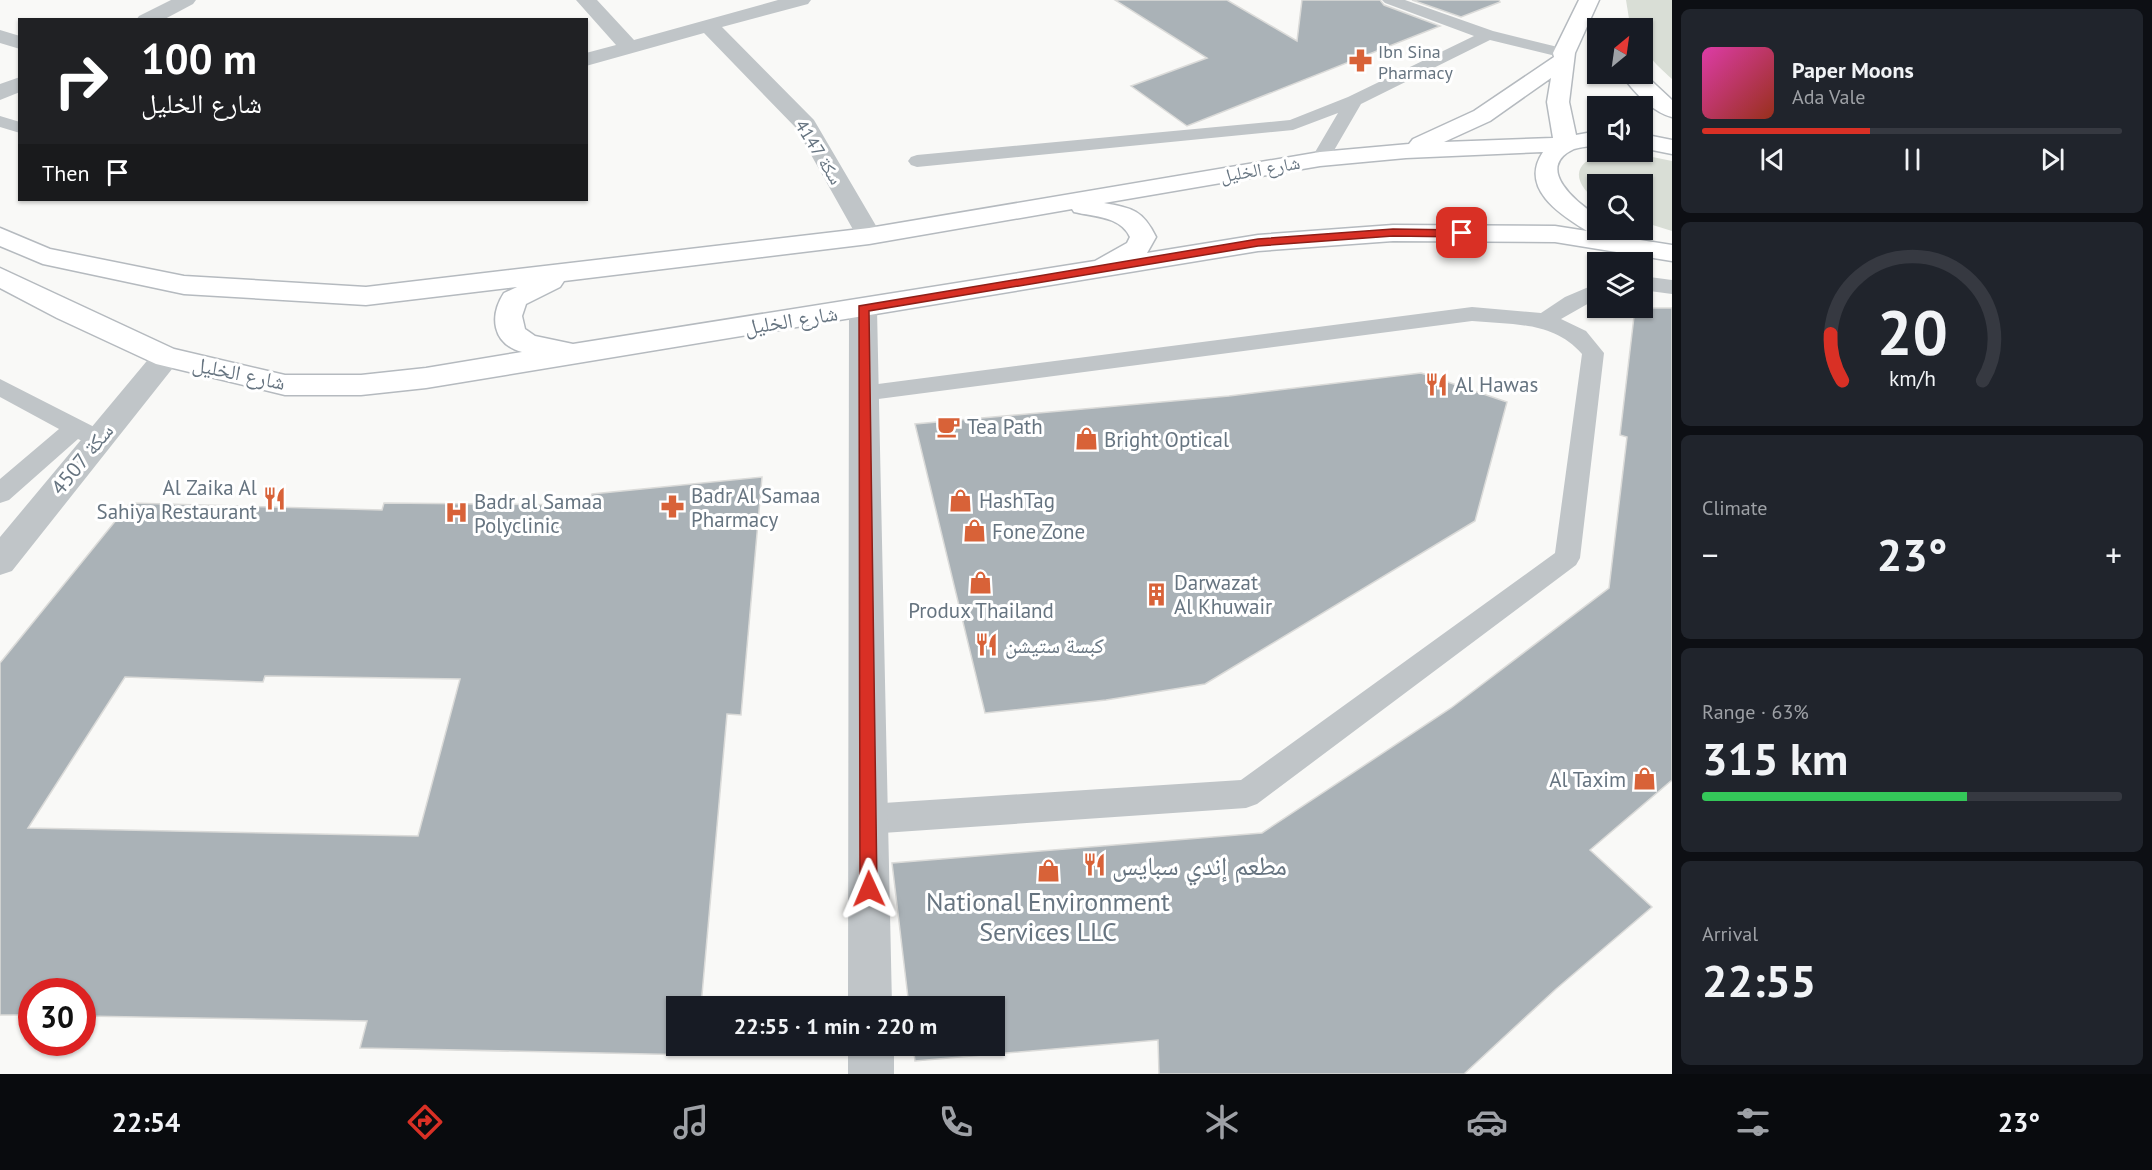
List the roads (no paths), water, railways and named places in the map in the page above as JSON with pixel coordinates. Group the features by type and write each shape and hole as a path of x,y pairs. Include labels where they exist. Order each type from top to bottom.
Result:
{"street":[{"path":"155,18 186,0"},
{"path":"586,0 630,48"},
{"path":"588,59 801,0"},
{"path":"1587,221 1561,202 1548,183 1545,165 1552,153 1566,144 1558,102 1565,56 1592,6"},
{"name":"سكة 4147","path":"708,25 806,125 869,236"},
{"path":"0,36 18,42"},
{"path":"1406,151 1482,116 1565,56"},
{"path":"0,93 18,84"},
{"path":"1642,84 1656,99 1672,110"},
{"name":"شارع الخليل","path":"0,237 43,256 184,285 366,296 869,236 1320,159 1406,151 1566,144 1587,140"},
{"path":"1653,143 1672,147"},
{"path":"1050,205 1095,208 1121,214 1136,222 1143,237 1137,248 1094,270"},
{"name":"شارع الخليل","path":"0,277 67,312 166,357 285,385 350,385 426,378 863,309 1258,243 1393,233 1555,234 1669,252"},
{"path":"1626,240 1669,252"},
{"path":"577,353 527,344 512,334 508,316 514,299 535,287 578,271"},
{"path":"863,309 870,996"},
{"name":"سكة 4507","path":"0,561 87,433 166,357"},
{"path":"871,1056 871,1074"}],"lane":[{"path":"1390,0 1488,35 1565,56"},
{"path":"917,161 1293,125 1354,101 1488,35"},
{"path":"1320,159 1354,101"},
{"path":"0,121 18,127"},
{"path":"1653,284 1672,287"},
{"path":"1545,320 1587,295"},
{"path":"863,393 1472,314 1545,320 1578,336 1593,353 1567,558 1246,794 868,819"},
{"path":"0,387 87,433 0,493"}],"place":[{"name":"Ibn Sina Pharmacy","path":"1360,61"},
{"name":"Al Hawas","path":"1437,384"},
{"name":"Tea Path","path":"949,426"},
{"name":"Bright Optical","path":"1086,439"},
{"name":"Al Zaika Al Sahiya Restaurant","path":"275,499"},
{"name":"HashTag","path":"961,500"},
{"name":"Badr Al Samaa Pharmacy","path":"673,507"},
{"name":"Badr al Samaa Polyclinic","path":"456,513"},
{"name":"Fone Zone","path":"974,531"},
{"name":"Produx Thailand","path":"981,582"},
{"name":"Darwazat Al Khuwair","path":"1156,594"},
{"name":"كبسة ستيشن","path":"987,645"},
{"name":"Al Taxim","path":"1644,779"},
{"name":"مطعم إندي سبايس","path":"1094,865"},
{"name":"National Environment Services LLC","path":"1048,870"}]}
